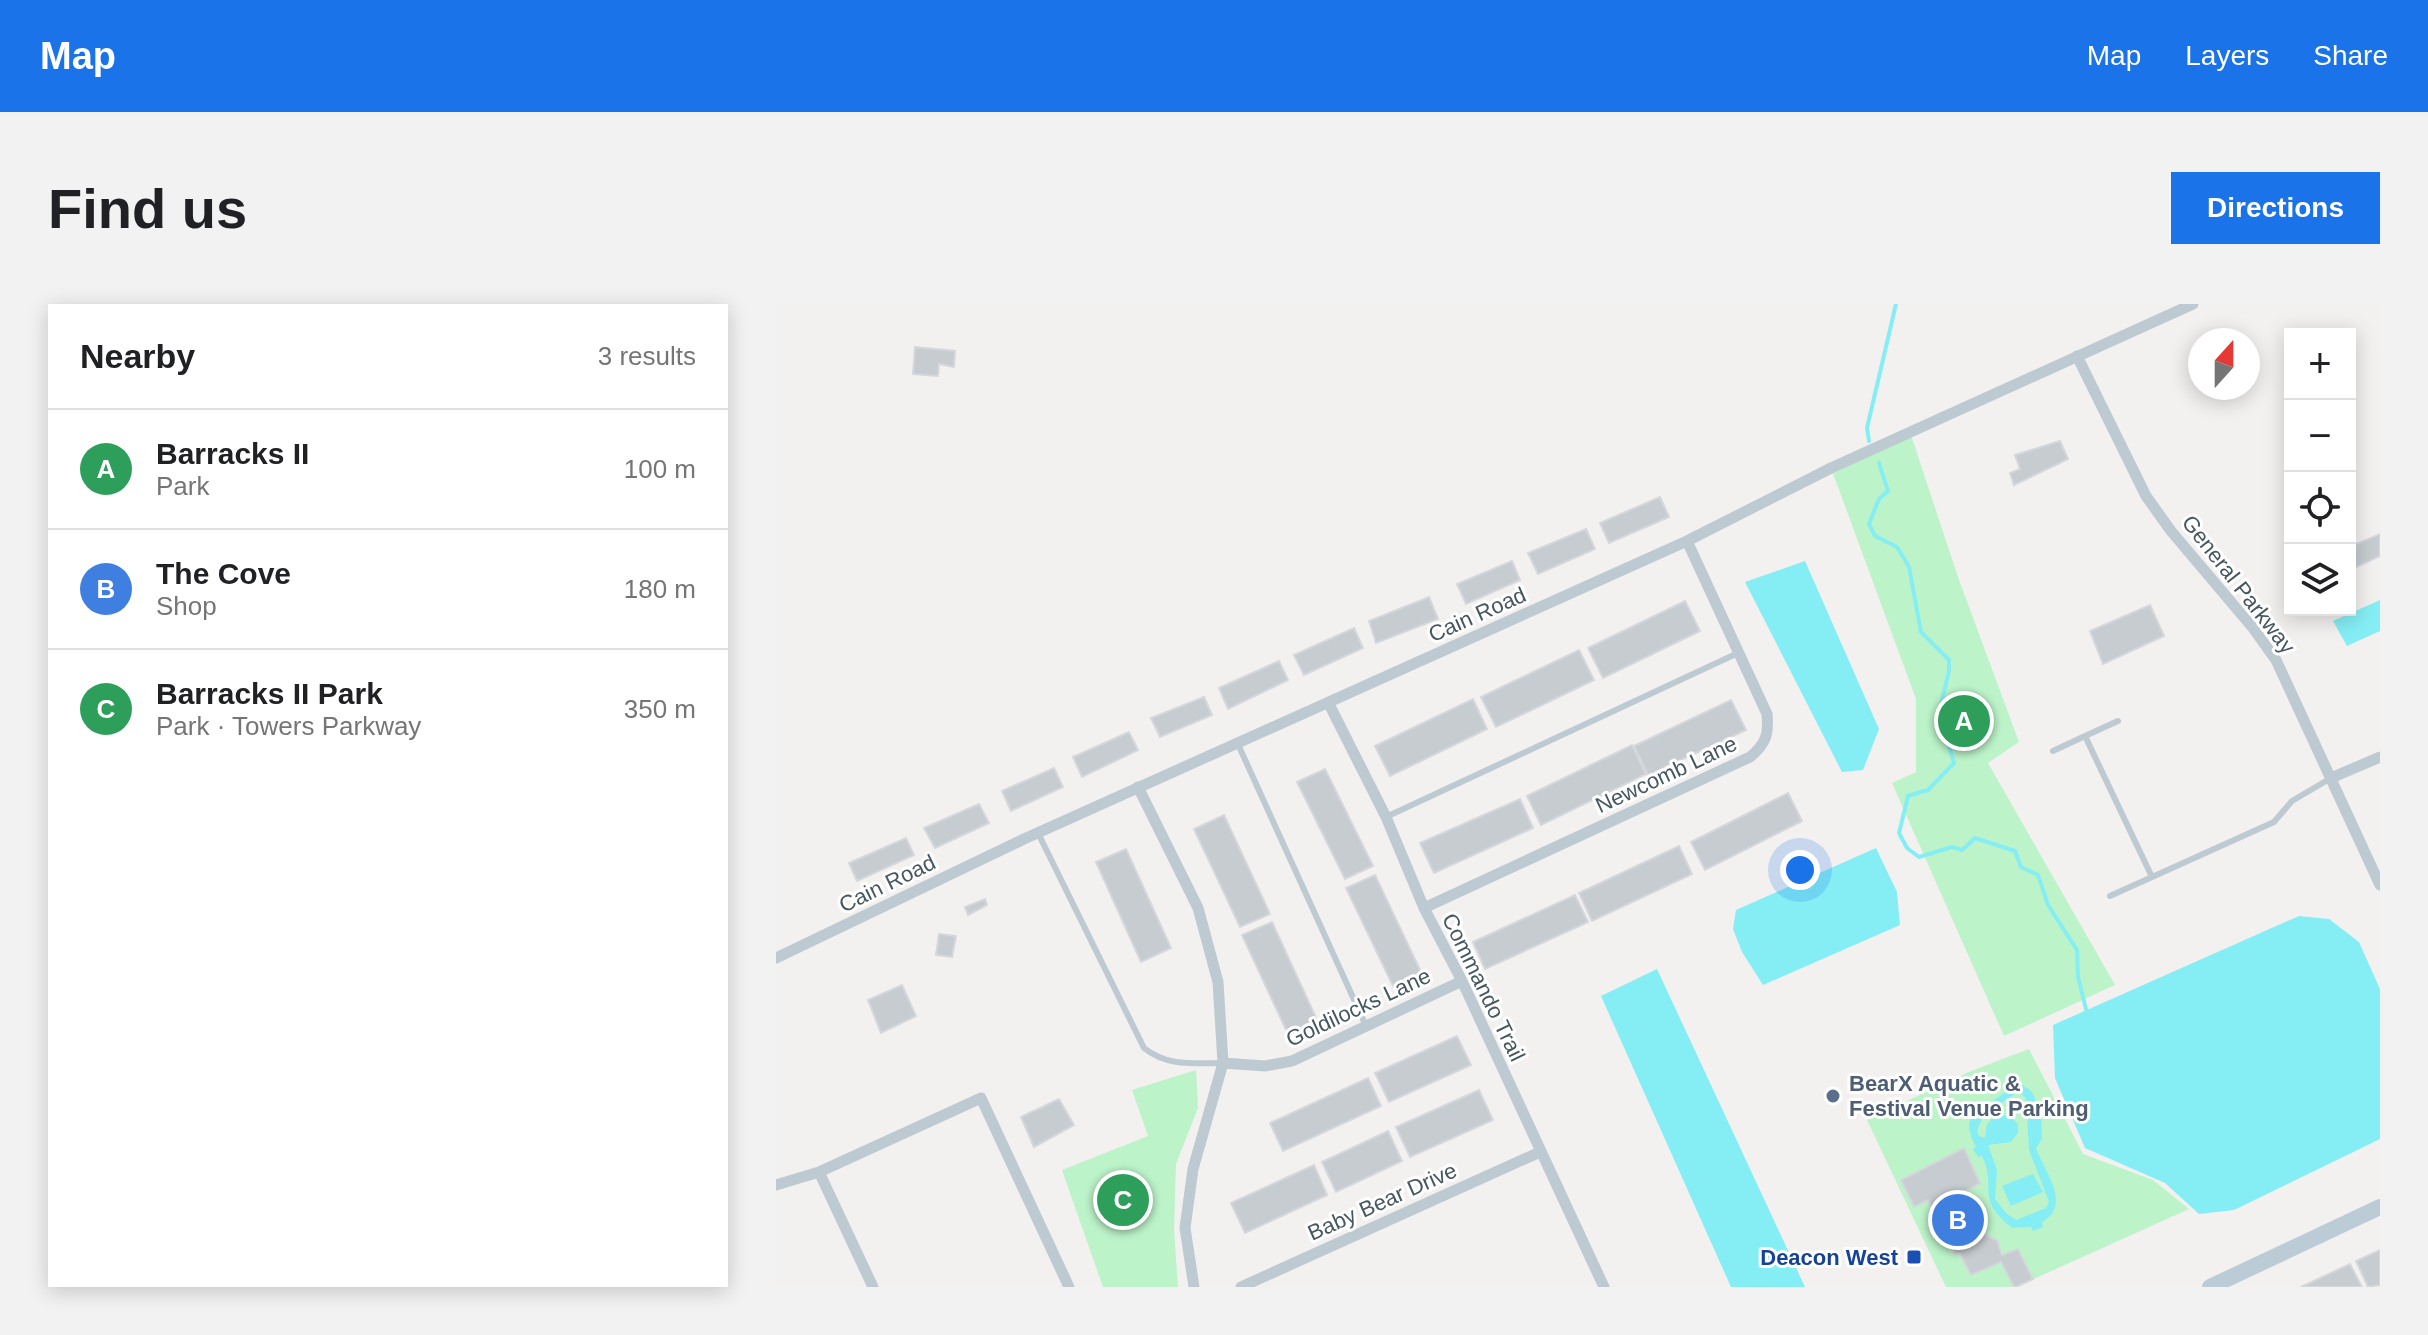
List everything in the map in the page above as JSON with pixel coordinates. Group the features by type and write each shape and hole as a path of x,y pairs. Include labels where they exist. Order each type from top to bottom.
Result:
{"street":[{"name":"Cain Road","path":"776,958 1038,833 1687,541 1831,468 2193,304"},
{"name":"General Parkway","path":"2077,356 2146,496 2276,660 2380,885"},
{"name":"Newcomb Lane","path":"1424,908 1750,757 1767,739 1767,714 1687,541"},
{"name":"Commando Trail","path":"1329,704 1386,817 1424,908 1462,981 1604,1287"},
{"path":"2331,778 2380,757"},
{"path":"1138,787 1198,908 1218,982 1223,1063 1193,1169 1185,1228 1194,1287"},
{"name":"Goldilocks Lane","path":"1223,1063 1279,1065 1462,981"},
{"path":"776,1185 819,1172 981,1098 1069,1287"},
{"name":"Baby Bear Drive","path":"1241,1287 1540,1152"},
{"path":"819,1172 873,1287"},
{"path":"2210,1287 2380,1207"}],"lane":[{"path":"1386,817 1738,653"},
{"path":"2053,751 2118,721"},
{"path":"2085,736 2152,877"},
{"path":"1237,742 1366,1026"},
{"path":"2110,896 2274,822 2292,801 2331,778"},
{"path":"1038,833 1144,1048 1170,1063 1223,1063"}],"green space":[{"path":"1910,432 1959,580 2019,742 1988,763 2115,985 2004,1036 1892,783 1916,772 1916,699 1831,468"},
{"path":"2029,1049 2083,1154 2153,1180 2189,1209 2016,1287 1946,1287 1867,1120 1971,1071"},
{"path":"1196,1070 1198,1108 1176,1164 1174,1230 1178,1287 1103,1287 1062,1170 1148,1136 1132,1090"}],"water":[{"path":"1805,561 1879,729 1863,770 1842,772 1745,582"},
{"path":"2380,600 2380,631 2347,646 2333,621 2344,616 2356,616 2356,611"},
{"path":"1876,848 1897,892 1900,925 1763,985 1742,952 1733,929 1736,910"},
{"path":"2299,916 2329,919 2359,942 2380,989 2380,1139 2234,1210 2199,1214 2165,1183 2085,1148 2055,1078 2053,1025"},
{"path":"1657,969 1805,1287 1731,1287 1601,996"},
{"path":"2015,1084 2028,1088 2035,1098 2036,1107 2041,1109 2042,1139 2036,1148 2056,1197 2051,1215 2042,1222 2043,1227 2033,1231 2031,1227 2012,1228 1993,1208 1986,1167 1982,1156 1978,1157 1973,1149 1976,1147 1969,1128 1978,1111","holes":["2019,1092 2026,1098 2029,1150 2049,1202 2046,1208 2016,1220 1995,1199 1997,1170 1988,1145 2011,1142 2018,1133 2018,1124 2010,1116 1996,1115 1987,1124 1985,1138 1979,1136 1977,1131 1983,1116 2008,1099"]},
{"path":"2033,1174 2043,1192 2011,1206 2002,1186"}],"building":[{"path":"915,347 955,351 954,367 939,364 938,376 913,374"},
{"path":"2060,441 2068,459 2014,485 2010,473 2020,469 2015,455"},
{"path":"1660,497 1669,517 1609,543 1600,523"},
{"path":"1586,529 1595,549 1538,574 1528,553"},
{"path":"2380,534 2380,556 2356,567 2356,544"},
{"path":"1512,561 1520,580 1466,604 1457,584"},
{"path":"1429,597 1438,619 1376,643 1369,621"},
{"path":"1685,601 1700,631 1603,678 1588,648"},
{"path":"2150,605 2164,636 2103,664 2090,631"},
{"path":"1354,628 1363,648 1304,675 1294,655"},
{"path":"1579,650 1594,680 1496,727 1481,697"},
{"path":"1279,661 1288,680 1228,709 1219,688"},
{"path":"1204,697 1212,715 1160,737 1151,718"},
{"path":"1473,699 1487,729 1390,776 1375,746"},
{"path":"1731,700 1746,730 1648,775 1634,746"},
{"path":"1129,732 1138,750 1082,777 1073,757"},
{"path":"1632,745 1646,774 1541,825 1527,796"},
{"path":"1054,768 1063,787 1011,811 1002,791"},
{"path":"1325,769 1373,866 1345,879 1297,782"},
{"path":"1788,793 1802,821 1705,870 1691,842"},
{"path":"1520,799 1533,828 1434,873 1420,843"},
{"path":"979,804 989,823 935,848 924,828"},
{"path":"1224,815 1270,914 1240,927 1194,829"},
{"path":"906,838 914,855 857,881 849,863"},
{"path":"1679,846 1692,874 1592,921 1579,893"},
{"path":"1126,849 1171,948 1141,962 1096,862"},
{"path":"1375,875 1421,972 1393,986 1346,888"},
{"path":"1575,895 1588,922 1485,969 1473,942"},
{"path":"985,899 987,905 968,915 965,907"},
{"path":"1272,922 1317,1020 1288,1034 1242,935"},
{"path":"939,934 956,936 952,957 936,955"},
{"path":"902,985 916,1016 881,1033 868,1000"},
{"path":"1457,1036 1471,1065 1389,1102 1375,1073"},
{"path":"1368,1078 1381,1106 1283,1151 1270,1123"},
{"path":"1479,1090 1493,1120 1410,1157 1396,1127"},
{"path":"1059,1099 1074,1125 1034,1147 1021,1117"},
{"path":"1388,1131 1402,1161 1336,1192 1322,1162"},
{"path":"1964,1148 1980,1183 1966,1191 1984,1234 1997,1240 2002,1255 2018,1249 2033,1279 2016,1287 2001,1262 1971,1275 1960,1254 1955,1254 1928,1200 1914,1207 1901,1180"},
{"path":"1314,1165 1327,1195 1245,1233 1231,1203"},
{"path":"2380,1250 2380,1285 2368,1287 2356,1261"},
{"path":"2350,1264 2362,1287 2301,1287"}],"waterway":[{"path":"1869,441 1867,428 1896,304"},
{"path":"1879,463 1888,491 1879,499 1869,524 1875,536 1897,547 1909,567 1921,632 1949,660 1939,713 1954,763 1928,790 1908,796 1899,833 1907,848 1919,857 1952,847 1962,850 1975,838 2015,851 2021,867 2038,875 2048,905 2077,950 2078,977 2087,1013"}],"place":[{"name":"Barracks II","path":"1964,721"},
{"name":"BearX Aquatic & Festival Venue Parking","path":"1833,1096"},
{"name":"Barracks II Park","path":"1123,1200"},
{"name":"The Cove","path":"1958,1220"},
{"name":"Deacon West","path":"1914,1257"}]}
